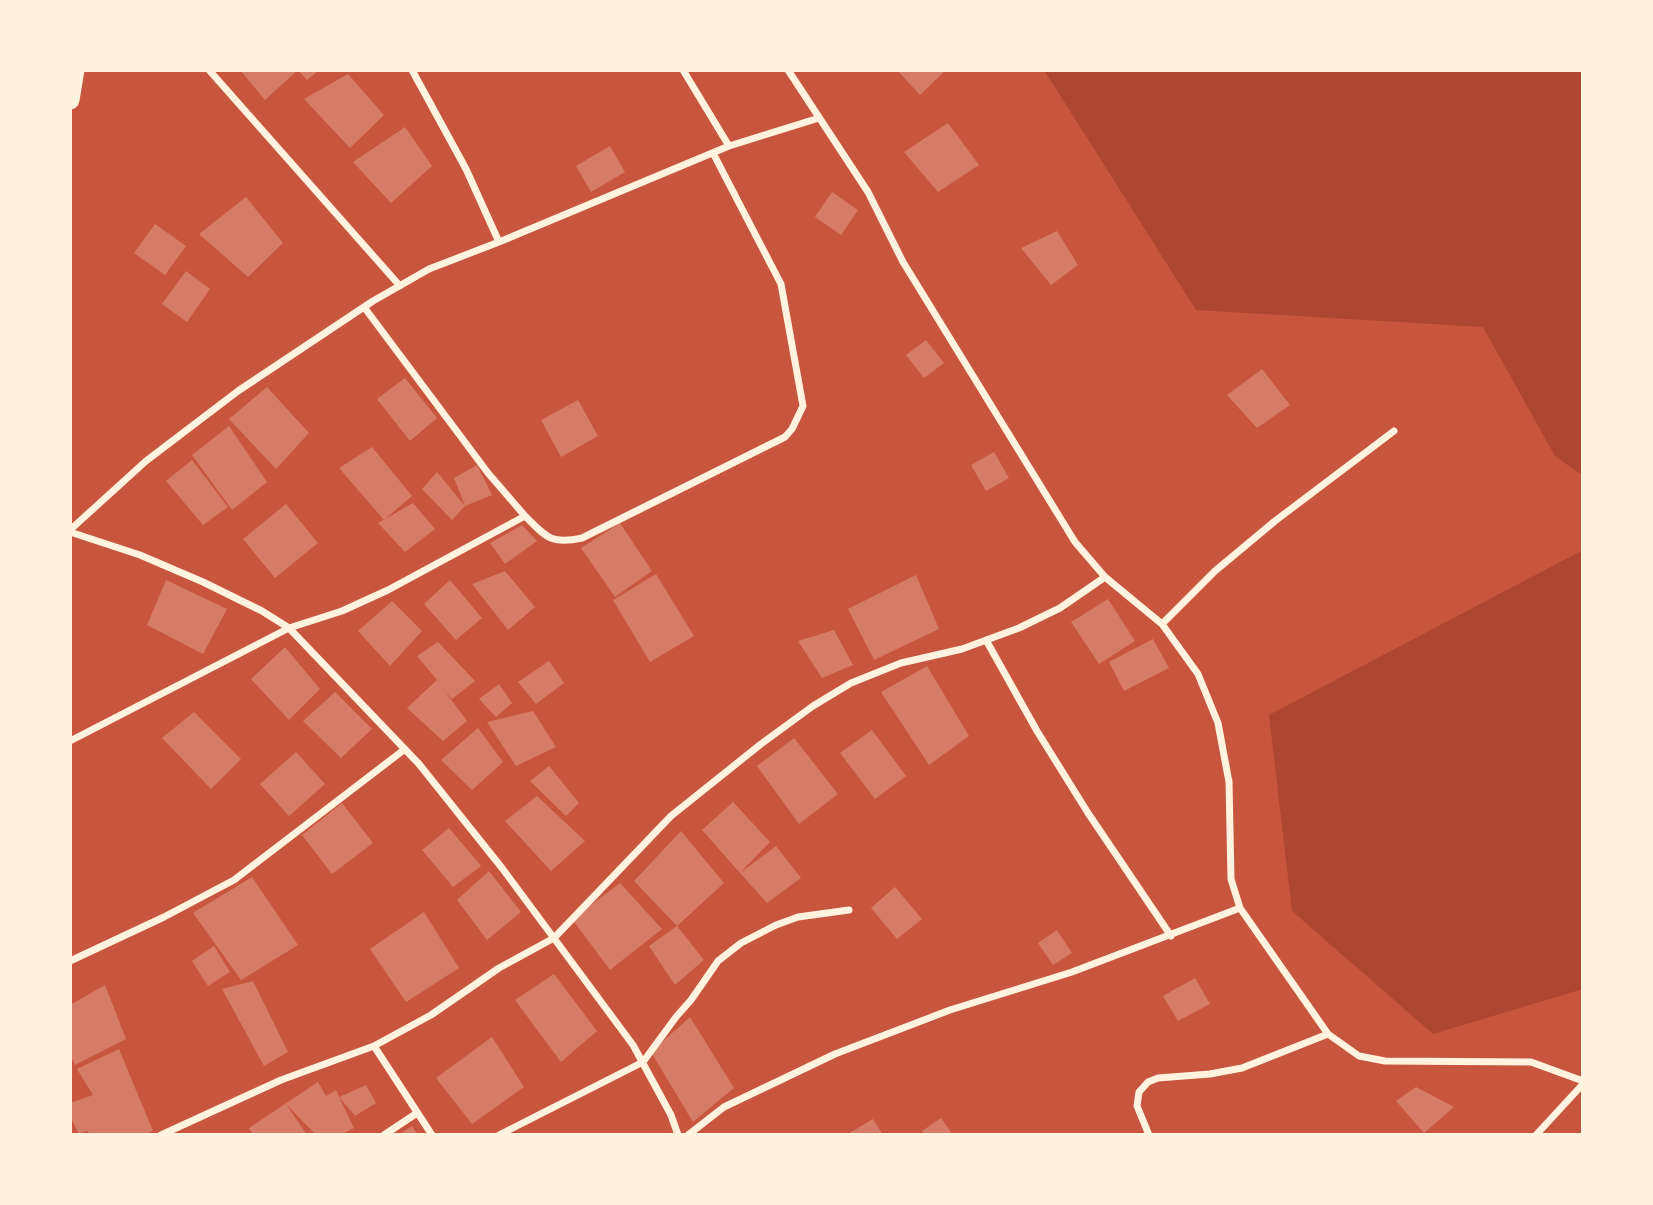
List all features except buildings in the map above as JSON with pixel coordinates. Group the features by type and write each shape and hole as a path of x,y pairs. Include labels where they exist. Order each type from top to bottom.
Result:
{"highway":[{"path":"70,100 75,70"}],"street":[{"path":"209,70 400,286"},
{"path":"412,70 466,169 499,242"},
{"path":"683,70 729,146"},
{"path":"788,70 868,192 903,262 1075,542 1105,577 1162,624 1198,674 1218,723 1229,782 1231,879 1240,908 1328,1034 1359,1056 1385,1061 1531,1062 1583,1082 1536,1135"},
{"path":"678,1135 671,1115 634,1045 554,938 419,764 289,628 262,611 203,582 140,555 70,531 146,461 238,390 364,307 429,269 729,146 819,118"},
{"path":"364,307 488,473 525,516 546,537 563,542 582,538 785,437 793,429 803,406 780,284 713,153"},
{"path":"1162,624 1215,571 1275,521 1394,431"},
{"path":"70,741 289,628 342,611 388,590 525,516"},
{"path":"161,1135 281,1080 374,1046 431,1015 499,968 554,938 671,816 761,744 813,706 851,683 901,663 962,649 1019,628 1060,608 1105,577"},
{"path":"986,640 1058,766 1171,936"},
{"path":"70,961 164,918 233,880 405,749"},
{"path":"688,1135 724,1107 835,1054 950,1010 1072,972 1240,908"},
{"path":"499,1135 643,1062 718,961 741,943 775,925 798,917 849,910"},
{"path":"1149,1135 1137,1106 1139,1092 1148,1082 1158,1078 1210,1074 1242,1068 1328,1034"},
{"path":"374,1046 432,1135"},
{"path":"384,1135 417,1112"}],"shaded area":[{"path":"1044,70 1583,70 1583,476 1555,456 1483,327 1196,310"},
{"path":"1583,550 1583,989 1433,1034 1292,911 1269,715"}]}
